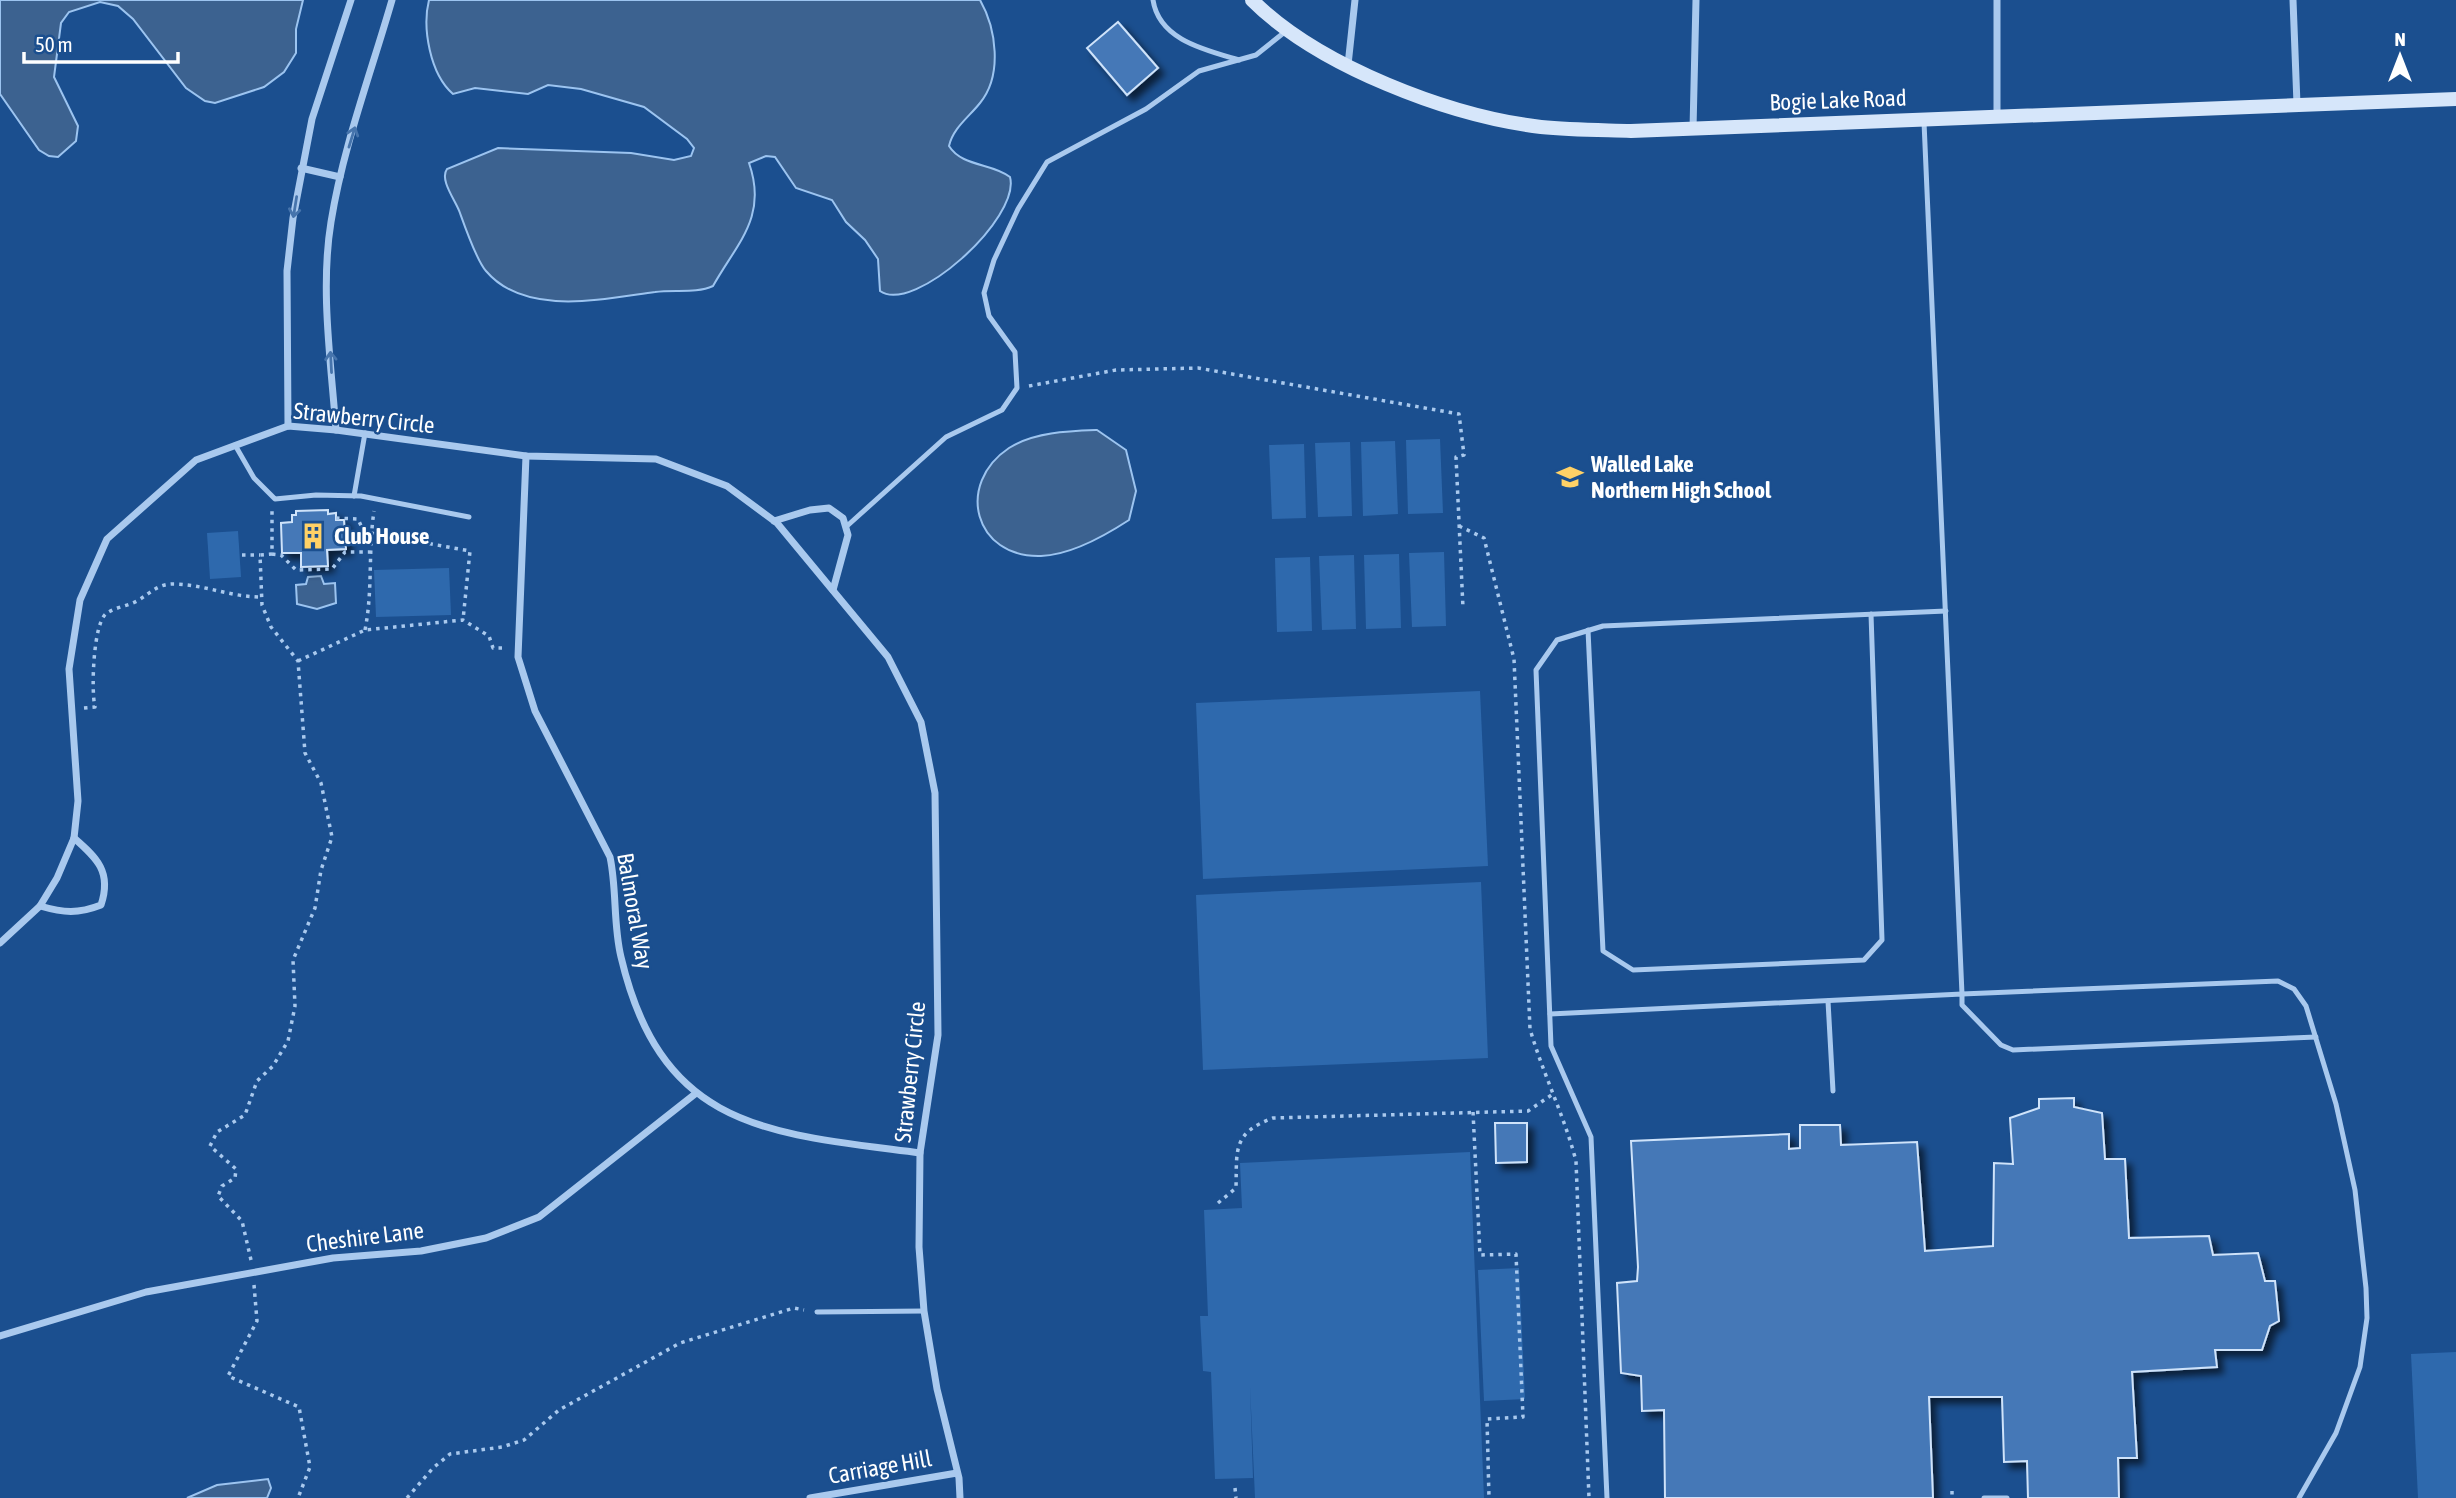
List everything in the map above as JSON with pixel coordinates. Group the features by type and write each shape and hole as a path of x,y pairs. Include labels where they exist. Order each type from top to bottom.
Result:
{"main road":[{"name":"Bogie Lake Road","path":"1252,0 1289,29 1348,66 1444,106 1540,127 1631,131 2456,99"}],"street":[{"path":"288,426 287,271 301,168 312,119 351,0"},
{"path":"336,430 327,276 331,224 340,177 392,0"},
{"path":"1348,66 1355,0"},
{"path":"1693,129 1696,0"},
{"path":"1997,0 1997,116"},
{"path":"2293,0 2297,104"},
{"path":"301,168 340,177"},
{"name":"Strawberry Circle","path":"0,943 40,906 57,878 74,838 78,801 69,669 80,600 107,539 196,460 288,426 365,433 526,456 656,458 727,486 774,521 833,590 894,667 921,722 935,793 938,1035 920,1153 919,1247 924,1311 960,1498"},
{"name":"Balmoral Way","path":"526,456 517,647 535,711 610,857 616,883 620,954 631,990 659,1052 695,1094 725,1113 764,1128 920,1153"},
{"path":"774,521 810,510 829,508 837,511 847,526 833,590"},
{"path":"40,906 65,913 83,912 101,905 106,891 106,873 96,857 74,838"},
{"name":"Cheshire Lane","path":"0,1336 146,1292 333,1258 421,1251 485,1238 539,1217 695,1094"},
{"name":"Carriage Hill","path":"810,1498 957,1473"}],"lane":[{"path":"1153,0 1156,16 1174,36 1202,49 1239,60"},
{"path":"847,526 946,437 1002,410 1017,388 1015,352 989,316 984,293 994,260 1018,209 1047,162 1146,109 1199,71 1256,55 1289,29"},
{"path":"1924,119 1962,1005 2001,1045 2012,1050 2316,1037"},
{"path":"354,496 365,433"},
{"path":"235,446 254,478 275,499 316,495 354,496 468,517"},
{"path":"1607,1498 1591,1136 1551,1046 1536,670 1557,640 1603,626 1946,611"},
{"path":"1588,630 1603,951 1633,970 1864,960 1882,940 1871,614"},
{"path":"1549,1014 2278,981 2294,989 2306,1006 2336,1104 2355,1190 2367,1318 2356,1378 2336,1433 2300,1498"},
{"path":"1828,1001 1833,1091"},
{"path":"817,1312 924,1311"},
{"path":"1984,1498 2007,1498"}],"path":[{"path":"1017,388 1116,370 1198,368 1459,414 1464,455 1457,457 1463,607"},
{"path":"272,554 271,507 275,499"},
{"path":"365,630 370,603 369,552 376,499"},
{"path":"336,518 358,519 363,530 371,533 470,551 463,620"},
{"path":"242,555 281,555 296,570 332,569 345,552 369,552"},
{"path":"260,555 261,597 271,627 298,661 306,753 321,783 332,837 319,879 315,908 293,960 295,1006 288,1041 273,1066 257,1081 245,1115 217,1132 210,1146 236,1170 235,1178 222,1186 218,1196 242,1221 252,1273 257,1321 228,1376 299,1407 310,1467 298,1498"},
{"path":"71,708 95,707 96,643 102,618 107,613 134,603 165,584 217,590 243,597 261,597"},
{"path":"298,661 365,630 463,620 489,636 493,648 517,647"},
{"path":"1218,1203 1236,1188 1235,1163 1242,1136 1252,1126 1273,1118 1528,1111 1553,1094"},
{"path":"1473,1112 1479,1255 1516,1254 1523,1417 1487,1419 1489,1498"},
{"path":"407,1498 450,1454 502,1447 524,1440 559,1410 680,1343 794,1308 811,1315 817,1312"},
{"path":"1235,1488 1236,1498"},
{"path":"1952,1491 1952,1498"}],"shaded area":[{"path":"0,0 303,0 296,29 296,53 284,72 264,87 215,103 205,101 186,88 133,19 118,6 100,2 69,12 61,23 54,77 78,126 76,141 58,157 49,156 39,150 0,94"},
{"path":"429,0 980,0 986,11 993,38 995,52 992,79 980,103 958,128 949,146 962,158 1010,177 1009,195 983,237 962,258 916,289 896,295 880,291 878,259 865,240 846,222 832,200 796,188 775,157 766,156 749,163 755,199 752,214 740,242 713,286 699,290 662,291 589,301 543,300 522,295 502,285 483,266 447,185 447,169 498,148 631,153 674,160 691,156 694,148 687,139 644,107 581,89 548,85 528,94 475,88 453,94 433,63 427,37"},
{"path":"1097,430 1126,450 1136,491 1129,520 1087,543 1052,555 1018,553 1000,545 987,532 980,516 978,499 982,480 992,463 1009,448 1029,439 1052,433"},
{"path":"1440,439 1443,513 1408,514 1406,440"},
{"path":"1395,441 1398,514 1363,516 1361,442"},
{"path":"1350,442 1352,516 1318,517 1315,443"},
{"path":"1304,444 1306,518 1272,519 1269,445"},
{"path":"238,531 241,577 210,579 207,533"},
{"path":"1444,552 1446,626 1412,627 1409,553"},
{"path":"1399,554 1401,628 1366,629 1364,555"},
{"path":"1354,555 1356,629 1322,630 1319,556"},
{"path":"1310,557 1312,631 1277,632 1275,558"},
{"path":"449,568 451,615 376,617 374,570"},
{"path":"321,576 324,584 335,583 336,603 317,609 297,604 296,585 306,584 308,577"},
{"path":"1480,691 1488,866 1203,879 1196,703"},
{"path":"1481,882 1488,1058 1203,1070 1196,895"},
{"path":"1470,1152 1484,1498 1255,1498 1250,1386 1253,1478 1215,1479 1211,1372 1203,1371 1200,1316 1208,1316 1204,1210 1242,1208 1240,1163"},
{"path":"1519,1268 1525,1399 1484,1401 1478,1270"},
{"path":"2456,1352 2456,1498 2418,1498 2411,1354"},
{"path":"268,1479 271,1488 267,1498 187,1498 217,1485"}],"building":[{"path":"1118,22 1158,68 1127,95 1087,48"},
{"name":"Club House","path":"328,510 328,514 336,513 336,520 344,520 346,549 327,550 328,566 301,567 301,553 282,553 281,523 292,522 292,515 296,515 296,511"},
{"path":"2074,1098 2074,1107 2102,1113 2105,1159 2125,1159 2129,1238 2209,1236 2213,1255 2258,1253 2265,1281 2275,1281 2279,1321 2270,1326 2262,1350 2215,1350 2217,1367 2132,1372 2137,1458 2118,1458 2119,1498 2028,1498 2027,1461 2004,1462 2002,1397 1929,1397 1933,1498 1665,1498 1664,1410 1642,1411 1641,1376 1621,1373 1617,1283 1637,1281 1638,1267 1631,1141 1789,1134 1789,1149 1800,1148 1800,1125 1840,1125 1841,1145 1917,1142 1925,1251 1993,1246 1994,1163 2013,1164 2010,1118 2039,1108 2039,1099"},
{"path":"1495,1123 1527,1123 1527,1162 1496,1163"}],"place":[{"name":"Walled Lake Northern High School","path":"1570,477"},
{"name":"Club House","path":"313,536"}]}
